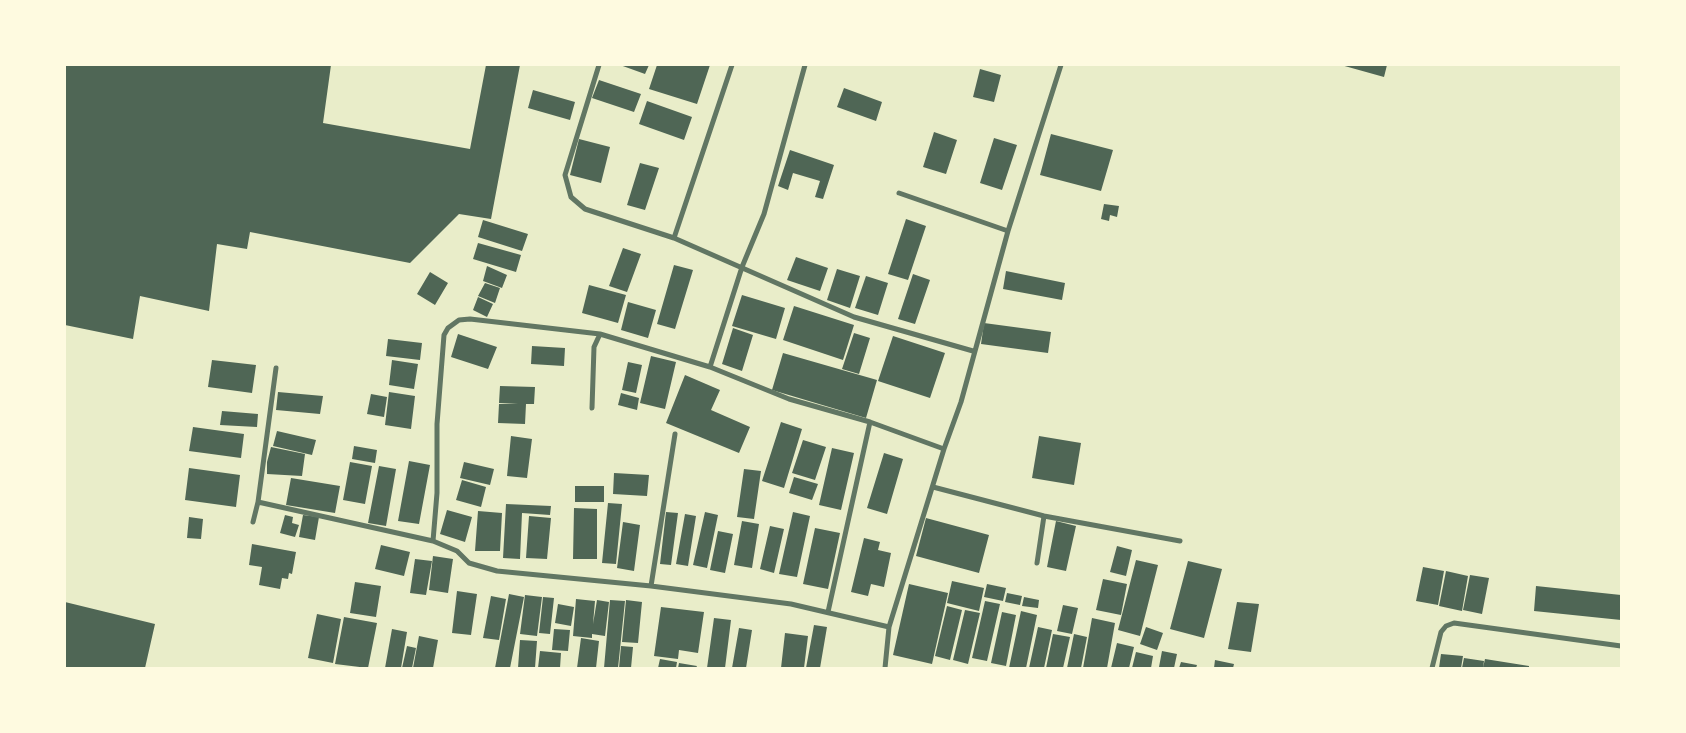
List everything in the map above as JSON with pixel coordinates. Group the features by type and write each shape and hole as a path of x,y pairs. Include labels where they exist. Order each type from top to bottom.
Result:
{"street":[{"path":"598,65 565,175 571,197 585,209 674,238 854,316 973,351"},
{"path":"674,238 732,65"},
{"path":"710,367 742,267 764,214 805,65"},
{"path":"885,668 889,627 944,449 961,402 973,351 1008,231 1061,65"},
{"path":"899,193 1008,231"},
{"path":"433,541 437,493 437,424 444,335 448,328 459,320 470,319 600,334 710,367 789,399 870,422 944,449"},
{"path":"592,408 594,346 600,334"},
{"path":"253,522 258,502 276,368"},
{"path":"828,612 870,422"},
{"path":"651,586 675,434"},
{"path":"933,487 1044,516 1180,541"},
{"path":"258,502 433,541 457,551 469,563 497,571 651,586 791,604 889,627"},
{"path":"1037,563 1044,516"},
{"path":"1432,668 1441,632 1446,626 1454,623 1621,646"}],"building":[{"path":"65,65 331,65 323,123 470,149 486,65 520,65 491,219 459,214 410,263 250,232 247,249 217,244 209,311 140,296 133,339 65,325"},
{"path":"620,65 649,65 645,74"},
{"path":"657,65 710,65 697,104 649,89"},
{"path":"1341,65 1387,65 1384,77"},
{"path":"980,69 1001,75 994,102 973,97"},
{"path":"599,80 641,94 634,112 592,98"},
{"path":"844,88 882,102 876,121 837,107"},
{"path":"533,90 575,102 570,120 528,108"},
{"path":"647,101 692,117 684,140 639,124"},
{"path":"934,132 957,140 946,174 923,167"},
{"path":"1051,134 1113,150 1101,191 1040,175"},
{"path":"994,138 1017,145 1002,190 980,183"},
{"path":"579,139 610,147 601,183 570,175"},
{"path":"790,150 834,165 823,199 815,197 820,181 793,173 788,190 778,186"},
{"path":"640,163 659,168 645,210 627,205"},
{"path":"1104,204 1119,206 1117,217 1110,215 1109,221 1101,219"},
{"path":"906,219 926,226 908,280 888,274"},
{"path":"483,220 528,234 522,251 478,237"},
{"path":"478,243 521,255 516,272 473,259"},
{"path":"623,248 641,254 627,292 609,286"},
{"path":"796,257 828,268 820,291 787,280"},
{"path":"674,265 693,270 675,329 657,324"},
{"path":"487,266 507,275 502,288 483,281"},
{"path":"837,269 860,276 850,308 827,300"},
{"path":"1006,271 1065,283 1062,300 1003,289"},
{"path":"430,272 448,283 435,305 417,294"},
{"path":"913,274 930,280 915,324 898,319"},
{"path":"866,276 888,283 878,315 855,308"},
{"path":"485,283 500,288 495,303 478,296"},
{"path":"589,285 626,295 618,323 582,313"},
{"path":"742,295 785,308 776,339 732,326"},
{"path":"478,297 493,304 487,317 473,310"},
{"path":"628,302 656,310 648,338 621,330"},
{"path":"794,306 854,325 843,360 783,340"},
{"path":"984,323 1051,332 1048,353 981,344"},
{"path":"733,328 753,335 742,371 722,364"},
{"path":"854,333 870,338 859,374 842,369"},
{"path":"458,334 497,347 488,369 451,357"},
{"path":"893,336 945,353 930,398 878,381"},
{"path":"388,339 422,343 420,360 386,356"},
{"path":"532,346 565,348 564,366 531,364"},
{"path":"783,353 877,380 866,418 772,390"},
{"path":"651,356 676,362 665,409 640,403"},
{"path":"212,360 256,365 252,393 208,387"},
{"path":"392,360 418,364 414,389 389,385"},
{"path":"628,362 642,365 636,393 622,390"},
{"path":"685,375 720,390 711,410 750,427 739,453 666,423"},
{"path":"500,386 535,387 534,404 526,404 525,424 498,423 499,404 518,404 499,403"},
{"path":"278,392 323,396 320,414 276,410"},
{"path":"389,392 415,396 411,429 385,425"},
{"path":"621,393 639,398 637,410 618,405"},
{"path":"371,394 387,397 384,417 367,414"},
{"path":"222,411 258,414 257,427 220,425"},
{"path":"781,422 802,429 784,488 762,481"},
{"path":"193,427 244,434 241,458 189,451"},
{"path":"277,431 316,440 312,455 273,446"},
{"path":"511,436 532,439 527,478 507,476"},
{"path":"1039,436 1081,443 1074,485 1032,478"},
{"path":"803,440 826,447 815,480 792,473"},
{"path":"354,446 377,450 375,463 352,459"},
{"path":"271,447 305,454 302,476 267,474 267,462"},
{"path":"832,448 854,453 841,510 819,505"},
{"path":"884,453 903,459 887,514 867,508"},
{"path":"409,461 430,465 419,524 398,521"},
{"path":"350,462 372,466 365,504 343,500"},
{"path":"464,462 494,469 490,485 460,478"},
{"path":"379,466 396,469 386,526 368,523"},
{"path":"189,468 240,475 236,507 185,500"},
{"path":"744,469 761,471 754,519 737,517"},
{"path":"614,473 649,475 647,496 613,494"},
{"path":"794,477 818,484 812,500 789,493"},
{"path":"291,478 340,486 335,513 286,505"},
{"path":"462,480 486,487 481,507 456,500"},
{"path":"575,486 604,486 604,502 575,502"},
{"path":"608,503 622,504 616,564 602,563"},
{"path":"506,504 551,506 550,515 522,513 520,559 503,558"},
{"path":"574,508 597,509 597,559 573,559"},
{"path":"447,510 472,517 465,542 440,534"},
{"path":"478,511 502,513 500,551 475,551"},
{"path":"666,512 678,513 671,565 660,564"},
{"path":"705,512 718,515 707,568 693,565"},
{"path":"793,512 810,516 797,577 779,574"},
{"path":"685,514 696,516 688,566 676,564"},
{"path":"285,515 293,517 292,523 299,525 295,537 280,533"},
{"path":"303,515 319,517 315,540 299,537"},
{"path":"529,516 551,518 547,559 526,558"},
{"path":"189,517 203,519 201,539 187,538"},
{"path":"926,518 989,535 979,573 916,556"},
{"path":"742,521 759,524 752,568 734,565"},
{"path":"1056,521 1076,526 1066,571 1047,567"},
{"path":"623,522 640,525 634,571 617,568"},
{"path":"770,526 784,529 774,573 760,569"},
{"path":"815,528 840,533 828,589 803,584"},
{"path":"718,531 733,534 725,573 710,570"},
{"path":"864,538 880,542 878,550 891,553 884,587 871,584 868,596 851,592"},
{"path":"252,544 296,552 292,574 289,573 288,579 282,578 280,589 259,585 262,567 249,565"},
{"path":"381,545 410,552 404,576 375,569"},
{"path":"1117,546 1132,550 1126,576 1110,572"},
{"path":"433,556 453,559 448,593 429,590"},
{"path":"415,559 432,561 426,595 410,593"},
{"path":"1136,560 1158,565 1140,636 1118,630"},
{"path":"1188,561 1222,569 1204,638 1170,629"},
{"path":"1423,567 1444,571 1438,605 1416,601"},
{"path":"1446,571 1468,576 1462,611 1439,606"},
{"path":"1470,575 1489,578 1482,614 1463,610"},
{"path":"1103,579 1127,584 1121,615 1096,610"},
{"path":"952,581 984,588 979,611 947,603"},
{"path":"355,582 381,586 376,617 350,613"},
{"path":"909,584 948,593 932,664 893,655"},
{"path":"987,584 1006,588 1003,601 984,597"},
{"path":"1536,586 1621,595 1621,620 1534,611"},
{"path":"457,591 477,594 471,635 452,633"},
{"path":"1007,593 1022,596 1020,605 1005,602"},
{"path":"509,594 524,597 510,668 495,668"},
{"path":"525,595 542,597 537,636 520,634"},
{"path":"491,596 506,599 499,640 483,638"},
{"path":"543,597 554,598 550,634 539,633"},
{"path":"1024,597 1039,600 1038,608 1022,606"},
{"path":"576,599 595,601 593,624 597,600 609,602 605,636 592,634 592,638 573,636"},
{"path":"610,600 625,601 618,668 604,668"},
{"path":"626,600 642,602 638,643 622,642"},
{"path":"985,601 1000,604 987,661 972,658"},
{"path":"65,602 155,624 145,668 65,668"},
{"path":"1237,602 1259,604 1251,652 1228,649"},
{"path":"558,604 574,607 571,626 555,623"},
{"path":"1063,605 1078,608 1072,634 1057,631"},
{"path":"947,606 962,610 950,660 935,656"},
{"path":"661,607 704,612 698,653 679,650 678,659 654,656"},
{"path":"965,610 980,613 968,664 953,660"},
{"path":"1021,611 1037,615 1026,668 1009,668"},
{"path":"1002,612 1016,615 1006,666 991,663"},
{"path":"317,614 341,619 333,663 308,658"},
{"path":"344,617 377,623 368,668 335,664"},
{"path":"714,618 731,620 725,668 707,668"},
{"path":"1092,618 1115,623 1107,668 1083,668"},
{"path":"814,625 827,627 820,668 806,668"},
{"path":"1038,627 1052,630 1044,668 1029,668"},
{"path":"1146,627 1163,633 1157,650 1140,644"},
{"path":"739,628 752,630 746,668 732,668"},
{"path":"392,629 407,632 401,668 385,668"},
{"path":"554,629 570,630 568,651 552,650"},
{"path":"785,633 808,636 804,668 781,668"},
{"path":"1053,634 1070,637 1063,668 1046,668"},
{"path":"1074,634 1087,637 1081,668 1067,668"},
{"path":"419,636 438,640 433,668 413,668"},
{"path":"581,638 599,641 596,668 577,668"},
{"path":"520,640 537,641 535,668 518,668"},
{"path":"1117,643 1134,647 1129,668 1111,668"},
{"path":"407,646 416,648 412,668 402,668"},
{"path":"621,646 633,647 631,668 619,668"},
{"path":"540,651 561,653 560,668 538,668"},
{"path":"1162,651 1177,654 1174,668 1159,667"},
{"path":"1136,652 1153,656 1151,668 1132,668"},
{"path":"1441,654 1463,656 1461,668 1439,668"},
{"path":"1464,658 1484,661 1483,668 1462,668"},
{"path":"660,659 677,662 676,668 658,668"},
{"path":"1485,659 1529,666 1529,668 1483,668"},
{"path":"1215,660 1234,664 1233,668 1214,668"},
{"path":"1181,662 1197,665 1196,668 1179,668"},
{"path":"679,663 697,666 696,668 678,668"}]}
